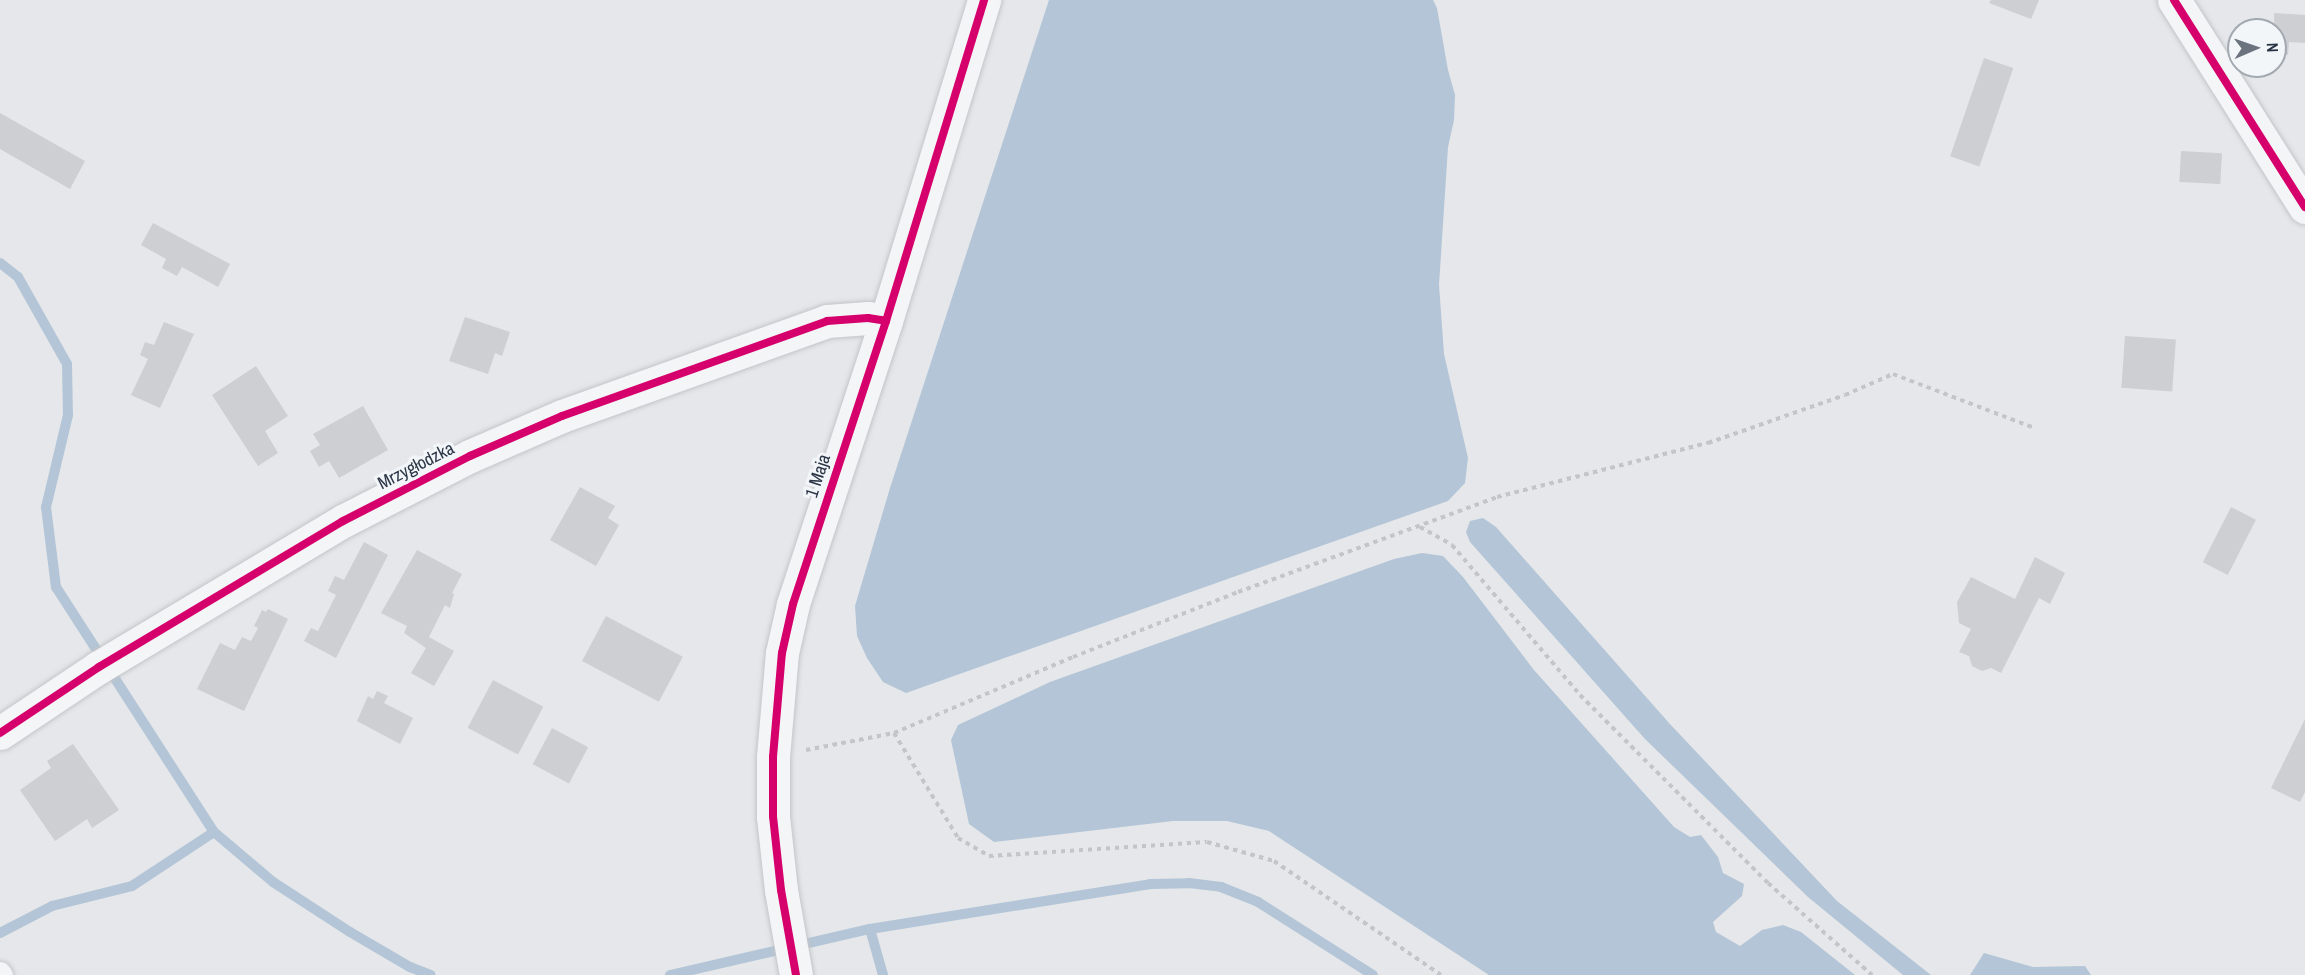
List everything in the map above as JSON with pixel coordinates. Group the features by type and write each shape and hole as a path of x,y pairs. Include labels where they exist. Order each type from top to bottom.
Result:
{"street":[{"name":"1 Maja","path":"796,975 773,816 773,757 782,653 793,604 886,321 984,0"},
{"path":"2174,0 2305,207"},
{"name":"Mrzygłodzka","path":"0,733 59,692 131,647 343,520 470,456 562,416 827,321 868,318 886,321"}],"path":[{"path":"773,757 894,733 1205,605 1497,497 1708,443 1845,395 1893,374 2032,428"},
{"path":"1419,526 1452,546 1580,695 1768,883 1872,975"},
{"path":"894,733 958,838 989,856 1207,842 1274,861 1441,975"}],"water":[{"path":"1049,0 1433,0 1437,8 1455,95 1454,120 1448,147 1439,285 1444,354 1468,458 1465,483 1448,501 906,693 883,682 867,658 857,636 855,606 890,488"},
{"path":"1483,518 1496,527 1669,723 1837,901 1931,975 1903,975 1808,897 1645,739 1470,542 1466,532 1470,521"},
{"path":"1422,553 1443,556 1463,577 1534,670 1674,827 1690,837 1701,835 1718,857 1723,873 1744,884 1742,896 1713,922 1716,932 1740,946 1762,930 1783,925 1801,932 1855,975 1489,975 1269,831 1227,821 1173,821 994,842 969,824 951,740 958,725 1050,682 1394,559"},
{"path":"1984,953 2033,967 2085,966 2091,975 1970,975"}],"building":[{"path":"1991,0 2039,0 2031,19 1989,3"},
{"path":"2274,13 2305,15 2305,43 2289,42 2287,55 2287,18 2274,18"},
{"path":"1984,58 2013,68 1979,166 1950,156"},
{"path":"0,113 85,161 70,189 0,149"},
{"path":"2181,151 2222,153 2220,184 2179,182"},
{"path":"153,223 230,264 218,287 182,267 177,276 162,268 166,259 141,245"},
{"path":"465,317 510,332 502,356 495,353 488,374 449,361"},
{"path":"164,322 194,334 160,408 131,395 148,359 140,355 145,342 154,345"},
{"path":"2125,336 2176,340 2172,391 2121,388"},
{"path":"256,366 288,416 265,431 278,453 258,466 212,395"},
{"path":"363,406 388,450 339,478 329,461 319,467 310,451 320,445 313,434"},
{"path":"580,487 615,506 608,518 619,525 596,566 550,540"},
{"path":"2231,507 2256,520 2228,575 2203,562"},
{"path":"364,542 388,555 336,658 304,641 311,628 318,631 336,595 328,591 335,576 344,580"},
{"path":"417,550 462,574 452,593 454,594 450,608 445,605 429,637 454,651 434,686 411,673 426,648 404,633 407,626 381,613"},
{"path":"2035,557 2065,573 2050,604 2039,598 2001,673 1991,668 1982,671 1972,666 1969,656 1959,652 1971,629 1959,623 1957,602 1971,577 2015,599"},
{"path":"268,609 288,619 244,711 197,689 220,643 235,650 242,637 251,641 258,628 254,626 262,610 266,612"},
{"path":"606,616 683,657 659,702 582,661"},
{"path":"493,680 543,707 518,754 468,728"},
{"path":"377,691 388,696 384,703 413,718 400,744 357,721 368,696 373,699"},
{"path":"2305,719 2305,792 2300,802 2271,788"},
{"path":"552,728 588,747 569,783 533,764"},
{"path":"73,744 119,810 92,828 87,819 55,841 20,790 51,768 47,761"}],"waterway":[{"path":"0,263 18,277 67,364 68,415 46,507 56,587 214,832 273,882 350,932 410,967 431,975"},
{"path":"0,933 52,906 132,886 214,832"},
{"path":"670,975 870,929 1150,884 1189,883 1221,887 1258,902 1373,975"},
{"path":"870,929 883,975"}],"cycle path":[{"path":"796,975 781,890 773,816 773,757 782,653 793,604 886,321 984,0"},
{"path":"2174,0 2305,207"},
{"path":"0,733 99,667 343,521 470,456 562,416 827,321 868,318 886,321"}]}
